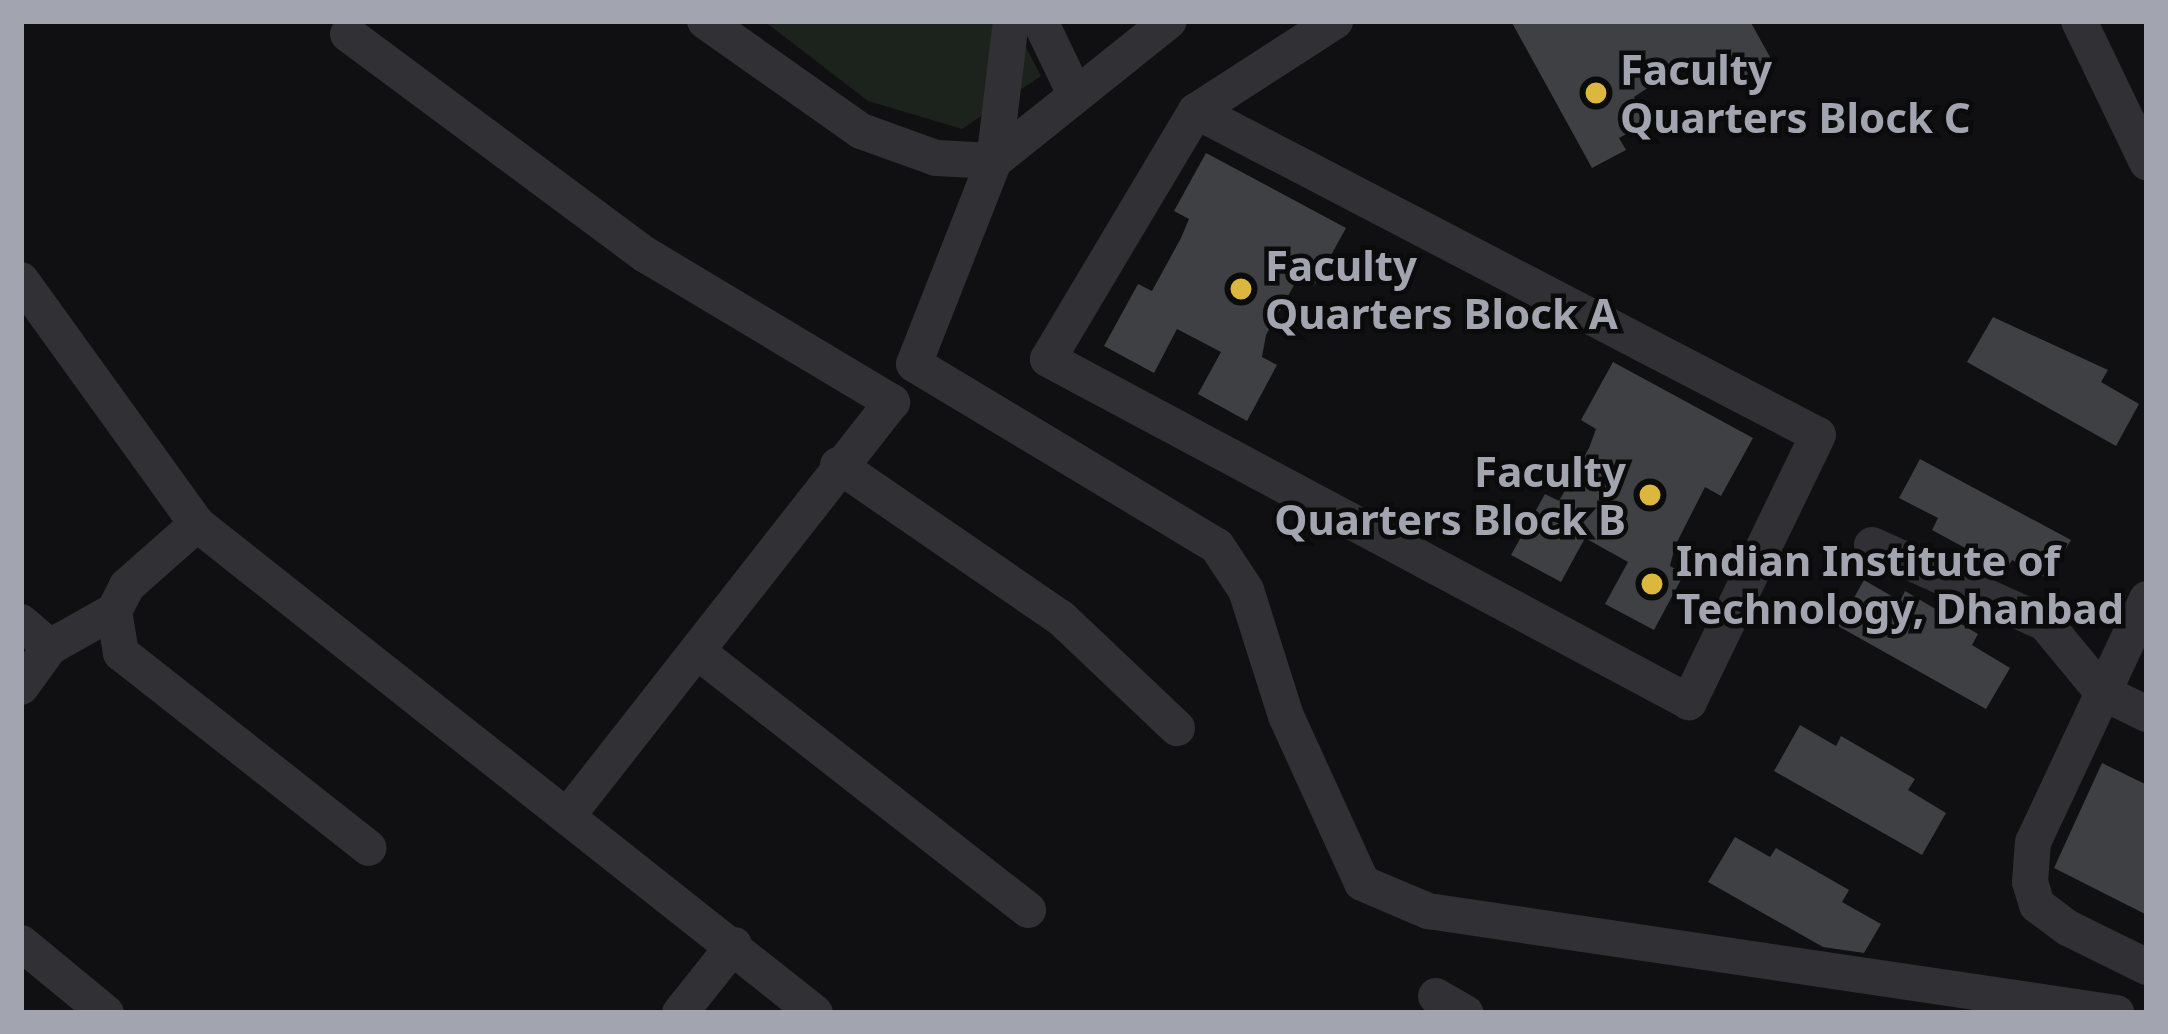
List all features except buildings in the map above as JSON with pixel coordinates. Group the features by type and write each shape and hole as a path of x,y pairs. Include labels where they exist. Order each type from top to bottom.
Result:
{"street":[{"path":"705,21 861,131 936,158 994,161 1168,21"},
{"path":"1011,21 994,161 914,364 1217,546 1246,590 1349,868 1376,895 1857,982 2116,1013"},
{"path":"1040,21 1075,94"},
{"path":"1196,111 1818,435 1689,702 1048,359 1196,111 1335,21"},
{"path":"2079,21 2147,162"},
{"path":"348,34 646,255 892,402 838,465 568,815"},
{"path":"21,280 196,524 734,944 815,1013"},
{"path":"838,465 1061,618 1177,728"},
{"path":"21,687 50,646 114,610 127,586 196,524"},
{"path":"1872,544 2045,623 2102,692 2147,714"},
{"path":"2147,599 2032,842 2030,882 2037,905 2068,928 2147,967"},
{"path":"114,610 132,669 369,848"},
{"path":"21,622 50,646"},
{"path":"698,652 1028,910"},
{"path":"21,943 106,1013"},
{"path":"680,1013 734,944"}],"shaded area":[{"path":"764,21 1012,21 1041,76 962,129 868,101"}],"place":[{"name":"Faculty Quarters Block C","path":"1596,93"},
{"name":"Faculty Quarters Block A","path":"1241,289"},
{"name":"Faculty Quarters Block B","path":"1650,495"},
{"name":"Indian Institute of Technology, Dhanbad","path":"1652,584"}]}
